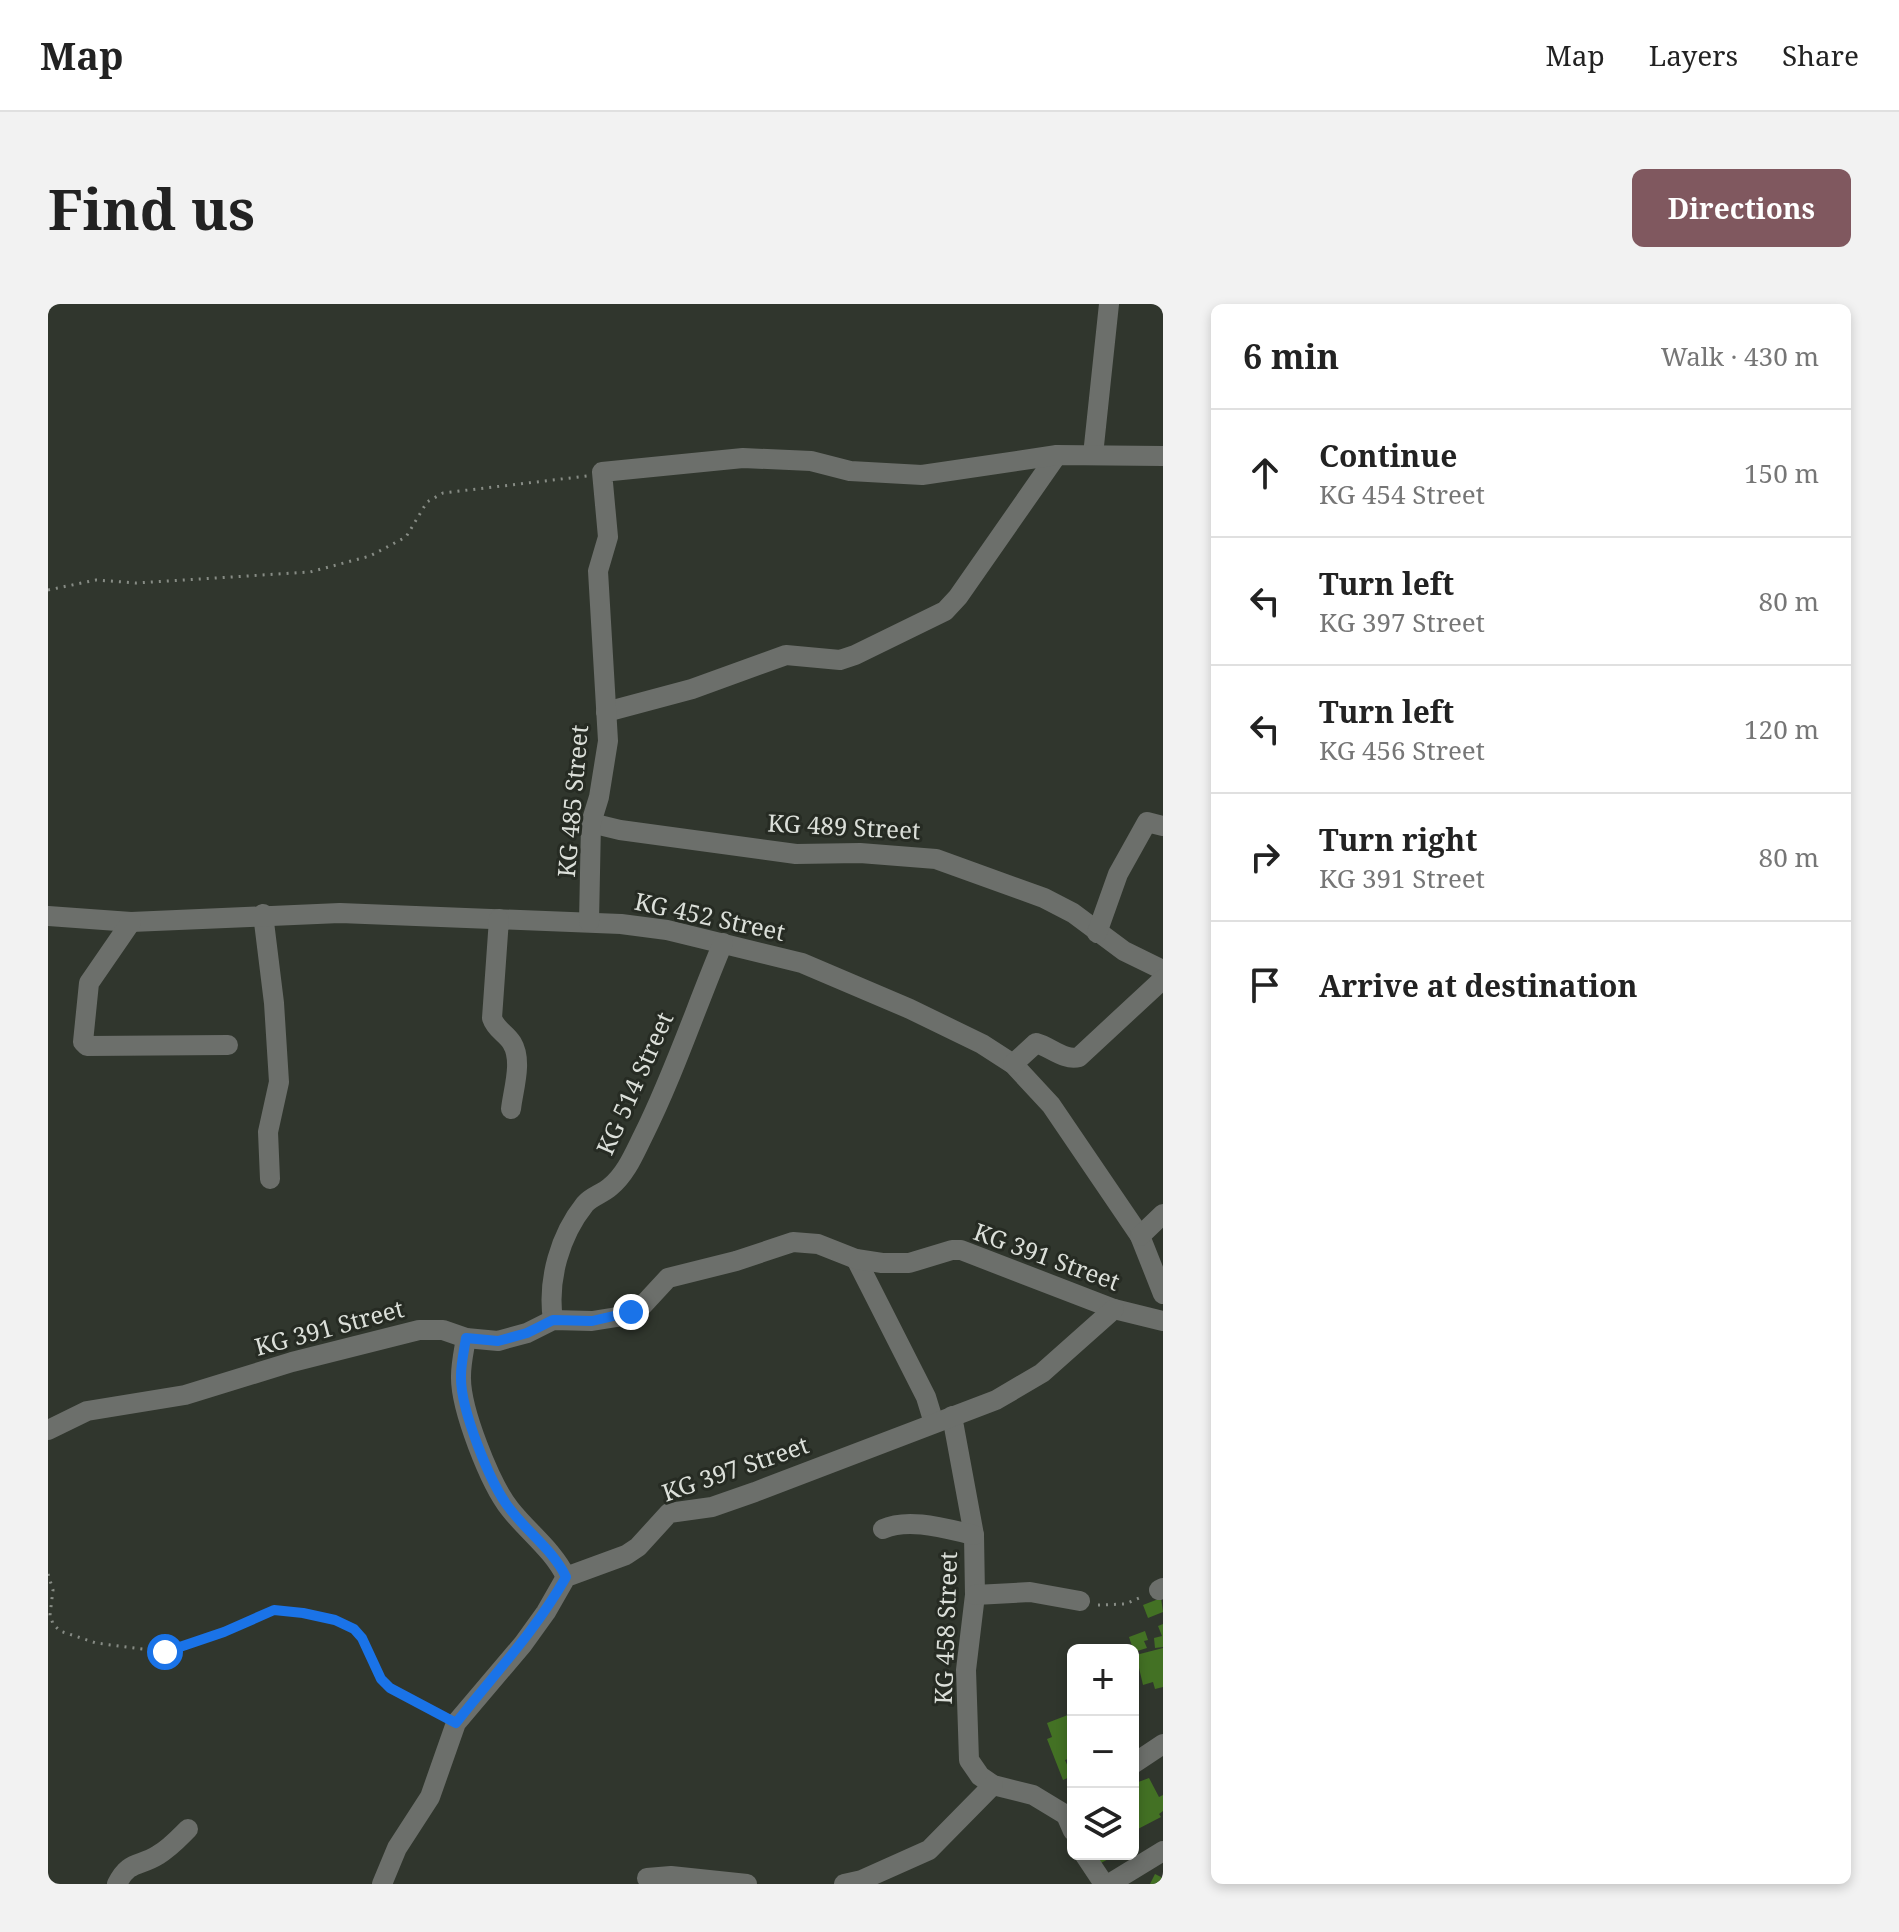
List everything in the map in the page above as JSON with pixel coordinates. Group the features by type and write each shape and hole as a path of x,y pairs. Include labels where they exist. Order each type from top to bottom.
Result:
{"street":[{"path":"1093,455 1109,304"},
{"path":"606,712 692,689 786,655 840,660 872,649 945,611 1057,455"},
{"path":"602,472 743,458 811,461 850,471 922,475 1057,455 1163,456"},
{"name":"KG 485 Street","path":"589,922 591,823 599,797 608,741 598,571 608,537 602,472"},
{"path":"1097,933 1118,874 1147,822 1163,826"},
{"name":"KG 489 Street","path":"591,823 620,830 796,854 860,853 936,859 1044,898 1073,913 1124,951 1163,970"},
{"name":"KG 452 Street","path":"48,916 131,922 340,913 589,922 667,930 802,963 910,1009 982,1044 1013,1064 1051,1105 1140,1236 1163,1294"},
{"path":"263,914 274,1003 279,1082 268,1132 270,1179"},
{"path":"499,919 492,1018 495,1027 510,1040 516,1051 511,1109"},
{"path":"131,922 89,983 83,1042 87,1046 228,1045"},
{"name":"KG 514 Street","path":"553,1320 554,1273 562,1244 587,1202 616,1182 630,1163 653,1117 723,943"},
{"path":"1013,1064 1036,1043 1064,1056 1079,1057 1163,979"},
{"path":"1140,1236 1163,1214"},
{"name":"KG 391 Street","path":"48,1430 87,1411 185,1395 292,1362 419,1330 443,1330 466,1338 498,1341 527,1333 553,1320 592,1321 617,1317 643,1305 668,1278 736,1261 793,1242 818,1244 856,1259 882,1263 909,1263 961,1250 1114,1309 1163,1321"},
{"name":"KG 458 Street","path":"856,1259 926,1397 943,1419 974,1535 975,1595 966,1670 969,1760 980,1776 993,1785"},
{"name":"KG 397 Street","path":"566,1577 626,1555 638,1547 669,1513 712,1507 741,1497 996,1400 1042,1373 1114,1309"},
{"path":"382,1884 397,1848 430,1797 456,1723 523,1644 566,1577 552,1555 508,1506 490,1475 464,1400 461,1377 466,1338"},
{"path":"883,1529 893,1525 935,1527 974,1535"},
{"path":"975,1595 1030,1592 1080,1601"},
{"path":"1139,1760 1163,1744"},
{"path":"844,1884 862,1880 929,1850 993,1785 1033,1795 1067,1816"},
{"path":"117,1884 124,1871 134,1864 154,1858 173,1845 188,1829"},
{"path":"1088,1860 1106,1884 1163,1851"},
{"path":"647,1878 671,1876 747,1884"}],"path":[{"path":"48,590 96,580 136,583 310,572 370,556 406,537 427,502 443,493 570,479 602,472"},
{"path":"48,1574 53,1590 50,1615 53,1624 60,1631 96,1643 165,1652 203,1640 274,1610 335,1620 354,1629 362,1638 381,1679 390,1688 456,1723"},
{"path":"1080,1601 1110,1606 1125,1604 1161,1589"}],"building":[{"path":"1161,1598 1163,1612 1148,1618 1143,1605"},
{"path":"1163,1624 1163,1647 1155,1648 1154,1638 1162,1636 1158,1626"},
{"path":"1145,1631 1147,1648 1139,1650 1139,1644 1131,1644 1129,1637"},
{"path":"1163,1648 1163,1687 1155,1689 1153,1682 1143,1685 1139,1654"},
{"path":"1067,1715 1067,1778 1063,1780 1047,1739 1052,1737 1047,1723"},
{"path":"1149,1778 1159,1797 1163,1795 1163,1811 1159,1814 1161,1817 1139,1828 1139,1788 1139,1782"},
{"path":"1155,1874 1163,1878 1163,1884 1150,1884"}],"route":[{"path":"165,1652 193,1644 274,1610 335,1620 354,1629 362,1638 381,1679 390,1688 456,1723 523,1644 566,1577 561,1566 508,1506 490,1475 464,1400 461,1377 466,1338 498,1341 527,1333 553,1320 592,1321 631,1312"}]}
